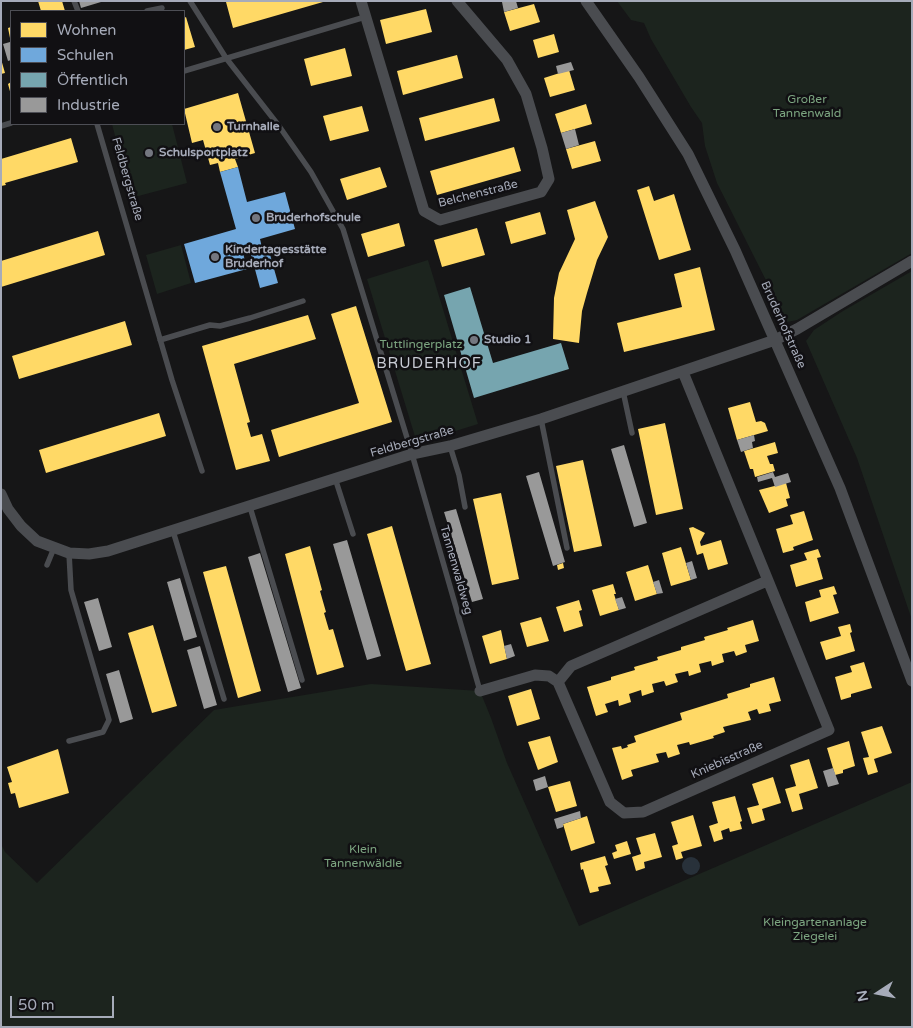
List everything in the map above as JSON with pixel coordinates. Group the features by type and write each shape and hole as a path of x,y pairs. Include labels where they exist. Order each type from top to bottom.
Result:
{"street":[{"name":"Belchenstraße","path":"361,1 424,211 440,220 541,192 549,179 526,94 507,60 457,1"},
{"name":"Bruderhofstraße","path":"586,1 639,77 688,154 735,250 840,488 912,681"},
{"name":"Feldbergstraße","path":"1,494 8,509 21,526 37,540 69,553 89,554 108,551 412,454 450,446 541,419 775,340 912,261"},
{"name":"Kniebisstraße","path":"558,682 610,802 624,813 642,812 829,730 683,372"},
{"path":"480,691 535,675 549,676 558,682 571,666 767,581"}],"lane":[{"name":"Tannenwaldweg","path":"190,1 226,58 279,126 311,172 342,229 412,454 480,691"},
{"path":"152,10 162,8"},
{"path":"185,71 365,17"},
{"name":"Feldbergstraße","path":"97,125 160,340 202,471"},
{"path":"160,340 210,326 220,326 250,318 303,301"},
{"path":"623,391 632,433"},
{"path":"541,419 567,548"},
{"path":"450,446 459,476 465,507"},
{"path":"335,478 353,534"},
{"path":"250,507 302,680"},
{"path":"173,531 224,699"},
{"path":"47,565 54,548"},
{"path":"69,553 71,590 110,720 103,732 69,741"}],"green space":[{"name":"Großer Tannenwald","path":"617,1 912,1 912,253 797,320 787,322 717,183 705,146 702,123 651,39 644,23 631,20"},
{"name":"Schulsportplatz","path":"112,125 172,125 187,183 131,198"},
{"path":"181,245 191,283 157,294 146,255"},
{"name":"Tuttlingerplatz","path":"428,260 478,424 417,443 367,279"},
{"path":"912,271 912,620 857,458 806,341 814,330"},
{"name":"Klein Tannenwäldle","path":"371,684 480,691 507,763 579,926 912,782 912,1027 1,1027 1,844 5,852 37,883 214,710"}],"shaded area":[{"path":"691,857 697,860 700,866 697,872 691,875 685,872 682,866 685,860"}],"building: Wohnen":[{"path":"38,1 62,1 65,10 41,10"},
{"path":"226,2 323,2 233,28"},
{"path":"534,4 540,22 510,31 504,12"},
{"path":"426,9 432,32 386,44 380,20"},
{"path":"185,18 195,47 185,50"},
{"path":"554,34 559,52 538,58 533,40"},
{"path":"345,48 352,76 311,86 304,59"},
{"path":"457,55 463,78 403,95 397,71"},
{"path":"1,59 5,73 1,74"},
{"path":"569,70 575,90 550,97 544,78"},
{"name":"Turnhalle","path":"238,93 255,153 235,159 238,167 220,172 218,163 210,165 203,140 192,143 185,109"},
{"path":"494,98 500,121 425,141 419,118"},
{"path":"586,104 592,124 561,133 555,114"},
{"path":"362,106 369,131 330,141 323,116"},
{"path":"71,138 78,162 5,183 6,185 1,186 1,159"},
{"path":"595,141 601,161 572,169 566,149"},
{"path":"514,147 521,171 437,195 430,171"},
{"path":"380,167 387,187 347,200 340,179"},
{"path":"649,186 654,201 674,194 691,250 659,260 637,190"},
{"path":"595,201 608,237 597,260 582,311 579,343 553,339 554,298 559,273 575,239 567,210"},
{"path":"540,212 546,234 511,244 505,222"},
{"path":"399,223 405,246 368,257 361,234"},
{"path":"477,228 485,255 442,267 434,240"},
{"path":"98,231 105,255 1,287 1,261"},
{"path":"700,267 715,330 624,352 617,323 682,307 674,274"},
{"path":"356,306 392,422 279,457 271,430 359,403 331,314"},
{"path":"308,315 316,339 234,364 250,422 247,423 251,437 262,434 270,461 236,470 202,346"},
{"path":"125,321 132,345 19,379 12,356"},
{"path":"750,402 756,422 761,421 765,423 768,431 737,440 728,408"},
{"path":"159,413 166,436 46,473 39,450"},
{"path":"665,423 683,509 656,515 638,429"},
{"path":"775,442 778,453 767,456 770,464 773,464 775,471 755,477 744,451"},
{"path":"583,460 602,546 574,552 556,466"},
{"path":"786,483 790,498 786,499 788,506 769,513 759,490"},
{"path":"501,493 519,579 492,585 473,499"},
{"path":"804,511 813,540 793,547 794,550 783,553 776,529 793,524 790,515"},
{"path":"392,526 431,664 406,671 367,534"},
{"path":"693,527 705,533 700,542 701,546 721,540 728,564 708,570 703,553 697,555 689,528"},
{"path":"310,546 322,590 320,591 326,612 324,613 329,630 333,629 344,667 317,675 285,554"},
{"path":"681,547 691,580 671,586 662,553"},
{"path":"818,549 821,557 817,558 823,579 796,587 790,565 807,560 804,553"},
{"path":"563,563 564,568 558,570 557,565"},
{"path":"648,565 657,594 635,601 626,572"},
{"path":"226,566 261,691 238,698 203,572"},
{"path":"613,584 619,610 600,616 592,590"},
{"path":"834,586 837,594 833,595 839,613 810,622 805,602 821,597 819,590"},
{"path":"579,600 582,610 579,611 583,626 564,632 556,607"},
{"path":"541,617 549,641 527,647 520,623"},
{"path":"753,620 759,641 745,645 747,652 736,656 734,651 722,654 724,662 712,666 711,661 699,664 701,672 689,676 688,671 675,674 678,682 666,686 664,681 652,684 654,692 642,696 641,690 629,694 631,702 619,706 618,700 605,704 608,712 596,716 587,687 635,670 634,667 658,660 657,657 705,640 704,637"},
{"path":"850,624 852,632 850,633 855,651 826,660 820,642 841,636 838,627"},
{"path":"153,625 177,706 152,713 128,633"},
{"path":"501,630 507,659 490,664 482,636"},
{"path":"864,662 872,688 851,694 851,697 841,700 835,677 852,672 850,666"},
{"path":"774,677 781,701 769,704 771,711 759,714 757,709 748,712 751,720 723,727 725,732 713,736 714,738 690,745 689,742 677,745 680,754 668,758 666,752 656,754 659,762 631,770 633,776 622,780 612,748 621,746 622,749 628,747 627,745 636,742 634,736 682,720 680,713 728,698 727,694 750,687 750,684"},
{"path":"531,689 540,719 517,726 508,696"},
{"path":"882,726 892,753 874,759 878,772 868,775 863,758 869,757 861,732"},
{"path":"550,736 558,762 538,770 528,742"},
{"path":"849,741 855,766 835,775 827,748"},
{"path":"58,749 69,793 19,808 15,793 11,794 8,783 12,782 7,767"},
{"path":"809,759 818,788 799,794 803,809 792,812 785,789 796,786 790,765"},
{"path":"773,777 781,803 762,809 765,820 752,824 747,808 759,805 752,784"},
{"path":"570,781 577,806 556,812 548,787"},
{"path":"735,796 742,821 740,822 742,829 730,832 729,828 721,831 723,839 714,842 709,826 718,823 712,802"},
{"path":"693,815 702,846 681,852 683,858 676,860 672,846 678,844 671,822"},
{"path":"587,816 595,843 571,851 563,824"},
{"path":"655,833 662,857 644,862 645,868 636,871 632,857 641,854 636,838"},
{"path":"627,841 631,854 614,859 612,853 617,851 615,845"},
{"path":"605,856 608,865 605,866 611,884 598,887 599,891 590,893 580,863"}],"building: Schulen":[{"path":"238,167 247,202 285,192 295,229 260,239 263,252 269,251 278,283 260,288 249,247 242,249 247,269 195,283 184,244 236,229 220,172"}],"building: Öffentlich":[{"path":"470,287 493,363 561,343 569,369 474,398 444,295"}],"building: Industrie":[{"path":"79,1 101,1 101,2 81,8"},
{"path":"516,1 518,8 504,12 502,2"},
{"path":"10,42 10,60 8,61 3,44"},
{"path":"571,62 574,70 558,74 556,66"},
{"path":"575,129 579,145 566,149 561,133"},
{"path":"754,435 753,448 741,452 737,440"},
{"path":"624,445 647,523 634,527 611,449"},
{"path":"539,472 565,562 553,566 526,476"},
{"path":"773,472 775,477 788,473 791,482 775,487 772,478 758,482 757,477"},
{"path":"456,509 483,599 472,602 444,512"},
{"path":"347,540 381,656 367,660 333,544"},
{"path":"260,553 301,688 288,692 248,557"},
{"path":"692,561 697,578 691,580 686,563"},
{"path":"180,578 197,637 184,641 167,582"},
{"path":"659,580 663,593 657,594 653,582"},
{"path":"622,597 626,608 619,610 615,599"},
{"path":"98,598 112,647 99,651 84,602"},
{"path":"511,644 515,656 507,659 504,646"},
{"path":"200,646 217,705 204,709 187,650"},
{"path":"119,670 133,719 120,723 106,674"},
{"path":"833,768 839,784 828,787 823,771"},
{"path":"545,776 548,787 536,791 533,780"},
{"path":"580,811 581,818 563,824 563,827 557,829 554,819"}],"place":[{"name":"Turnhalle","path":"217,127"},
{"name":"Schulsportplatz","path":"149,153"},
{"name":"Bruderhofschule","path":"256,218"},
{"name":"Kindertagesstätte Bruderhof","path":"215,257"},
{"name":"Studio 1","path":"474,340"}],"district":[{"name":"BRUDERHOF","path":"429,364"}],"park label":[{"name":"Kleingartenanlage Ziegelei","path":"815,930"}]}
